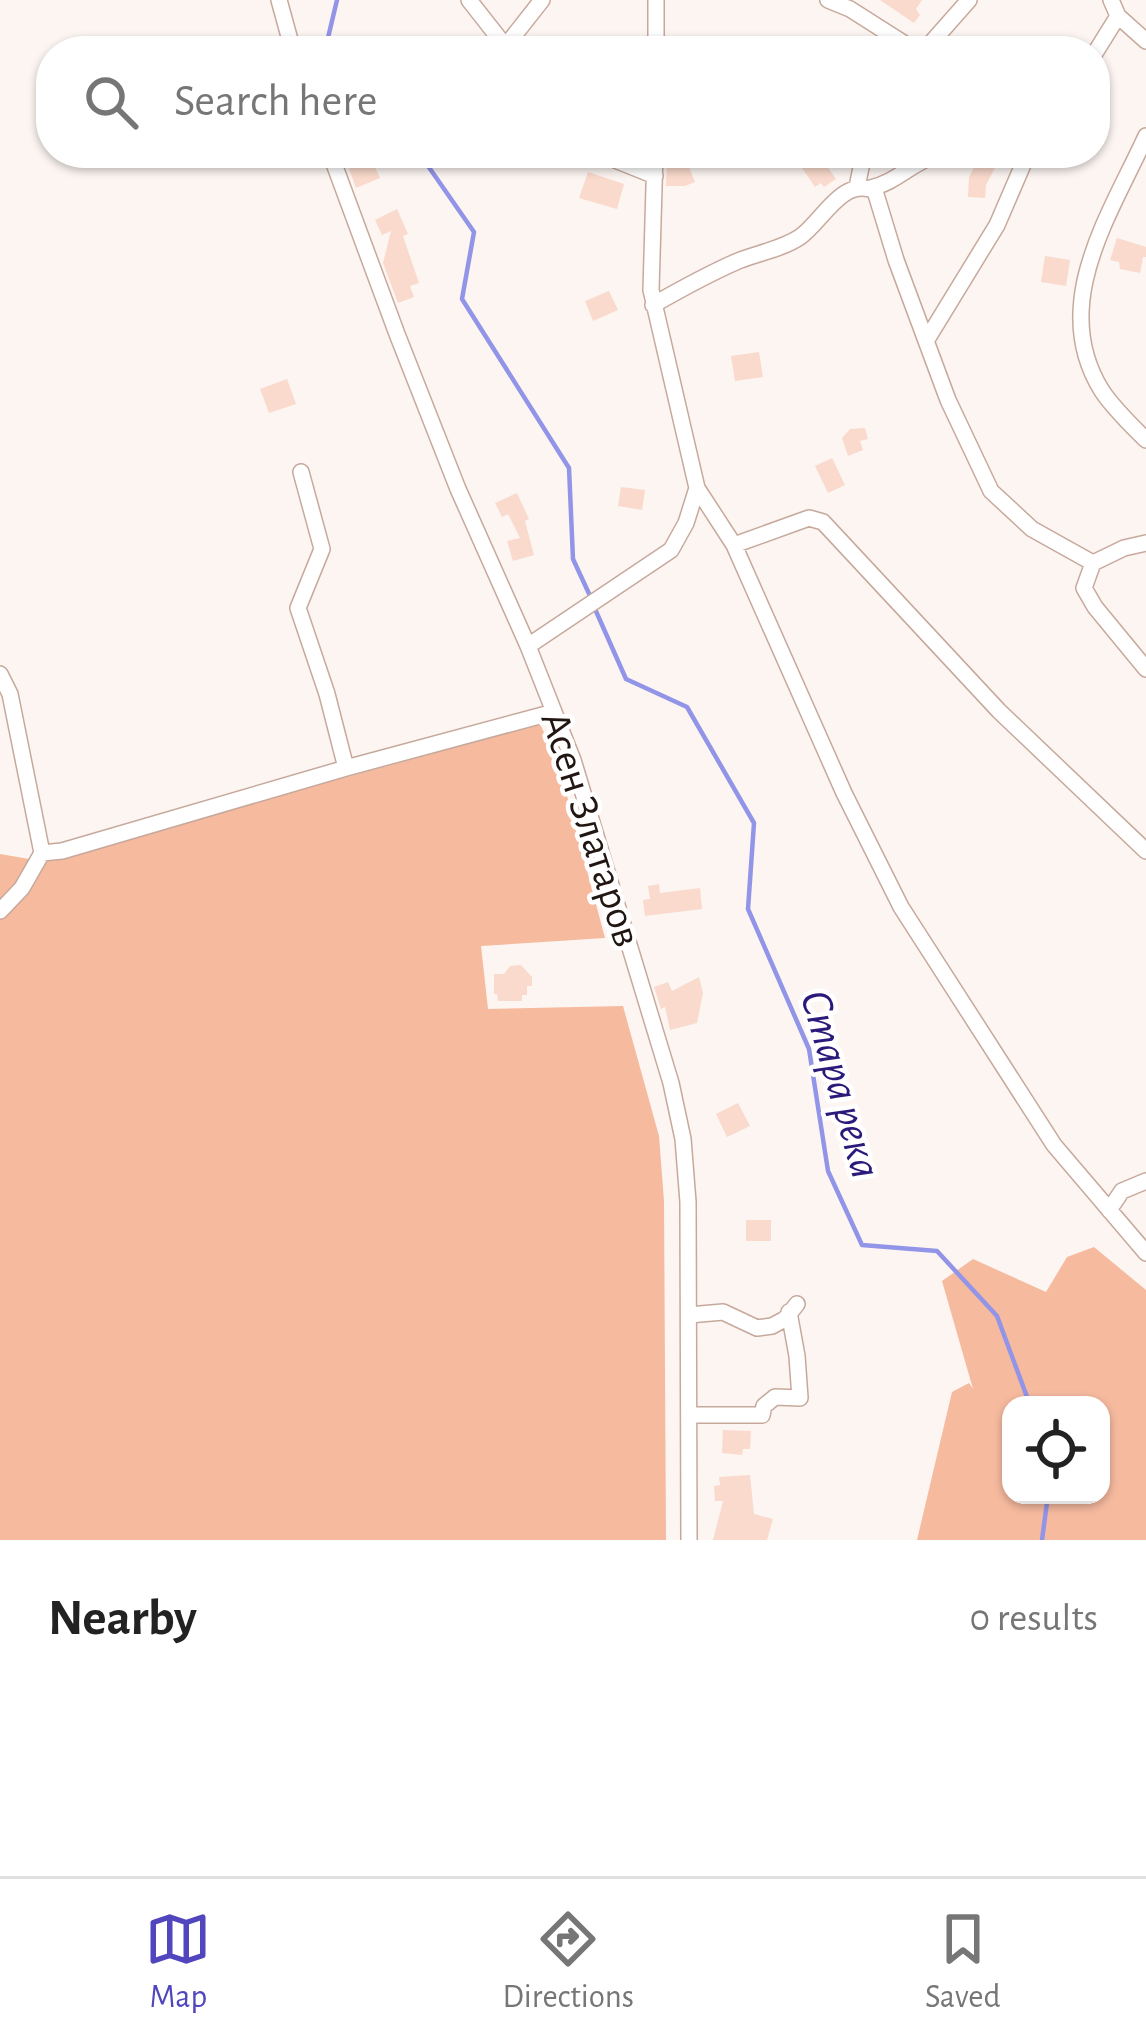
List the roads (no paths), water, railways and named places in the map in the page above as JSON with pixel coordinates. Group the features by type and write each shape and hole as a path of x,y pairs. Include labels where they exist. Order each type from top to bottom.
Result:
{"street":[{"path":"279,0 289,36"},
{"path":"469,0 497,36"},
{"path":"516,36 542,0"},
{"path":"656,0 656,36"},
{"path":"828,0 895,36"},
{"path":"934,36 969,0"},
{"path":"1103,36 1115,8 1146,42"},
{"path":"1146,136 1092,250 1085,273 1082,335 1087,361 1105,396 1146,440"},
{"name":"Асен Златаров","path":"336,168 458,489 573,760 664,1062 683,1139 688,1202 689,1540"},
{"path":"635,168 655,176"},
{"path":"655,168 651,290 697,488 734,545 844,793 901,907 1054,1145 1146,1253"},
{"path":"863,188 864,168"},
{"path":"653,305 700,278 794,241 834,202 863,188 888,185 911,168"},
{"path":"926,341 997,225 1022,168"},
{"path":"863,188 874,191 949,400 991,491 1033,529 1093,563"},
{"path":"301,472 322,549 298,608 346,768"},
{"path":"528,646 671,550 697,488"},
{"path":"734,545 809,518 823,523 999,711 1146,851"},
{"path":"1146,543 1093,563 1084,588 1146,669"},
{"path":"0,674 10,694 42,853 22,888 0,911"},
{"path":"42,853 554,712"},
{"path":"1109,1210 1122,1191 1146,1181"},
{"path":"689,1315 724,1312 758,1328 784,1319 792,1308 800,1398 775,1397 764,1406 762,1415 689,1415"}],"waterway":[{"name":"Стара река","path":"328,36 337,0"},
{"name":"Стара река","path":"429,168 474,232 462,299 569,468 573,559 591,598"},
{"name":"Стара река","path":"595,609 626,679 687,707 754,823 748,909 809,1049 828,1171 862,1245 937,1251 997,1316 1027,1396"},
{"name":"Стара река","path":"1042,1540 1047,1504"}]}
